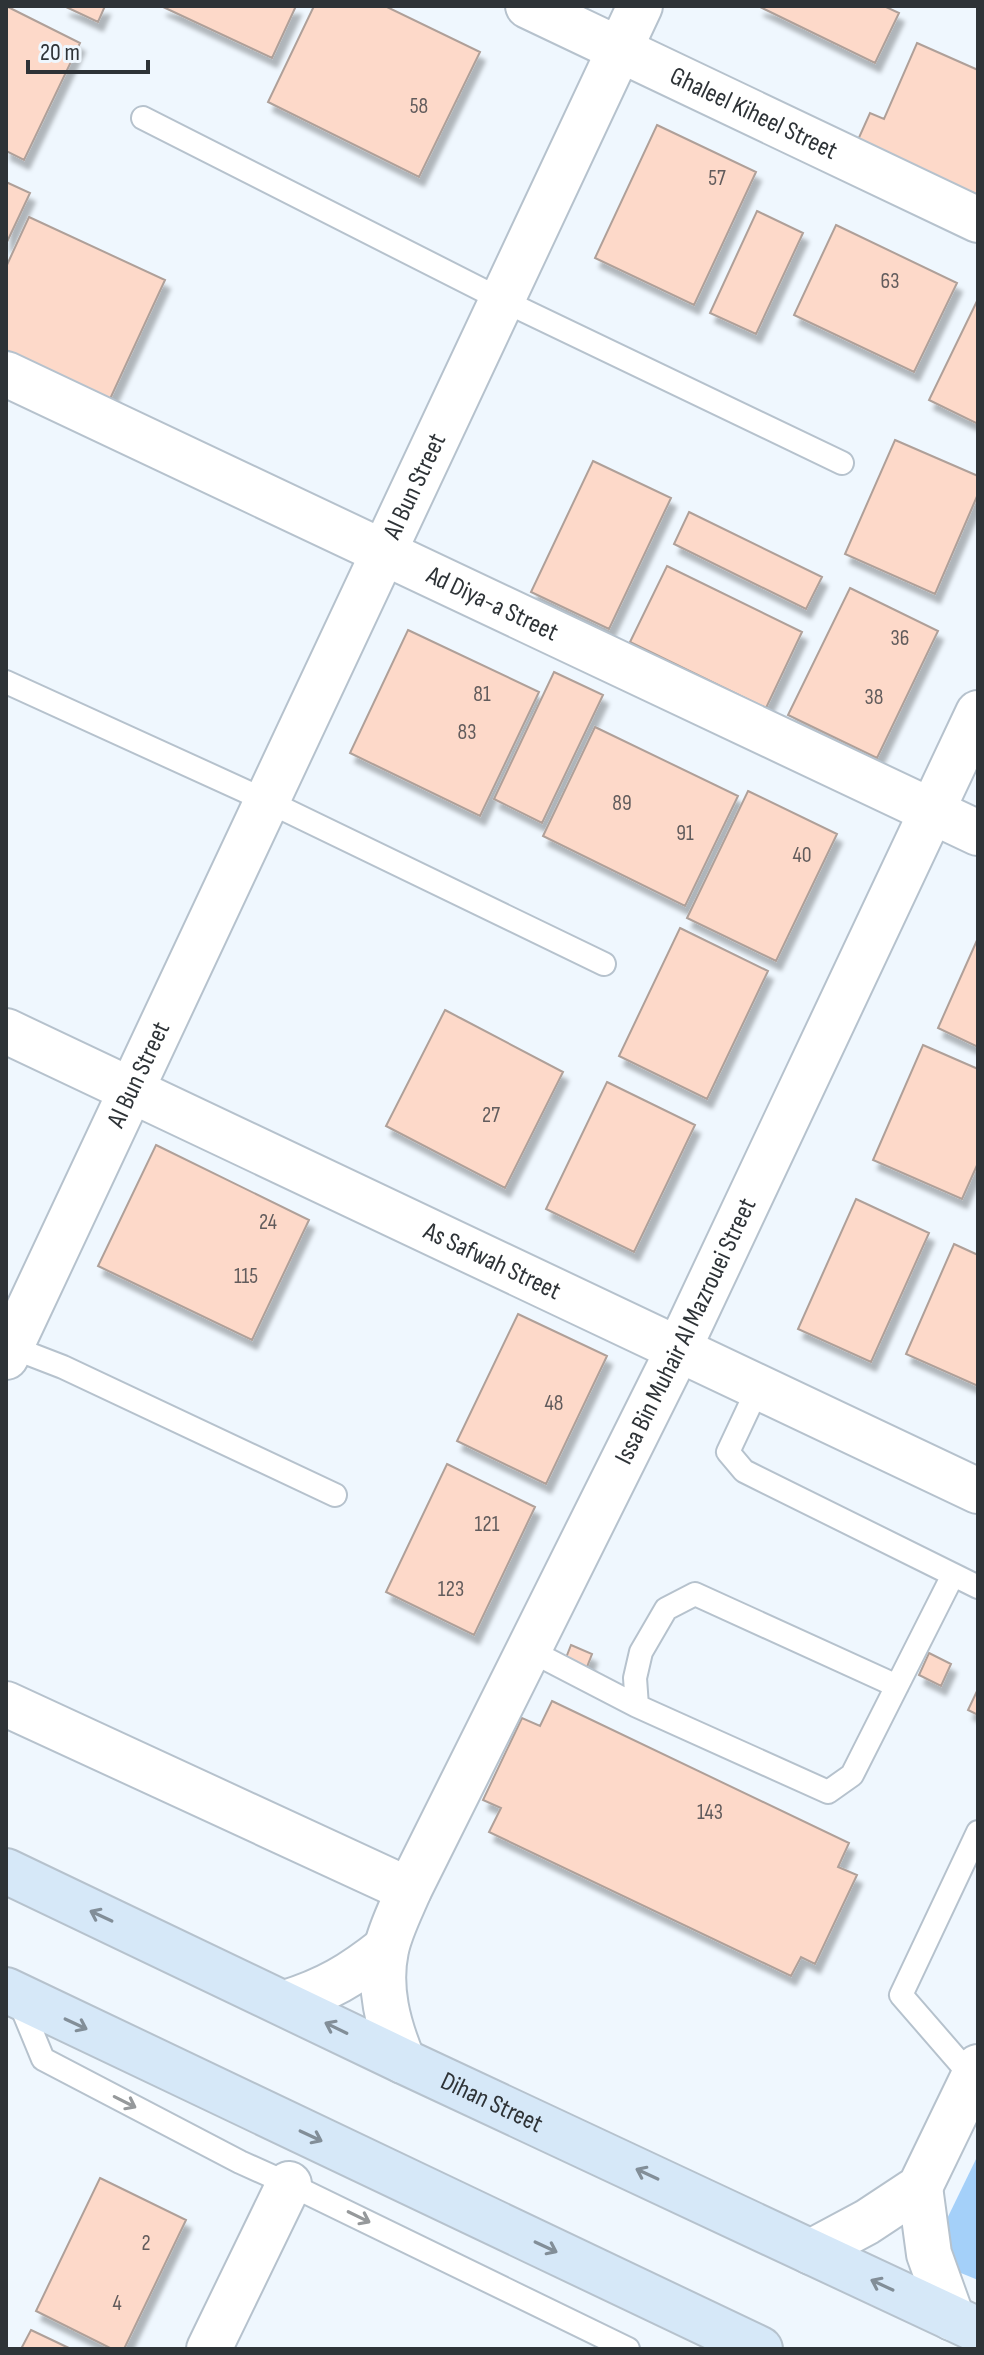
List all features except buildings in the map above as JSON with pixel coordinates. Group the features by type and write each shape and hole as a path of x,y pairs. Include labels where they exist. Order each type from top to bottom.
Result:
{"street":[{"name":"Ghaleel Kiheel Street","path":"528,6 978,220"},
{"name":"Al Bun Street","path":"8,1350 640,6"},
{"name":"Ad Diya-a Street","path":"6,374 978,833"},
{"name":"Issa Bin Muhair Al Mazrouei Street","path":"403,2061 385,2006 383,1977 386,1948 409,1890 679,1348 978,713"},
{"name":"As Safwah Street","path":"6,1031 978,1491"},
{"path":"6,1704 409,1890"},
{"name":"Dihan Street","path":"6,1871 965,2324"},
{"path":"285,2003 313,1995 339,1982 386,1948"},
{"path":"12,1993 760,2349"},
{"path":"811,2252 867,2222 920,2187 975,2073"},
{"path":"209,2349 289,2184"},
{"path":"920,2187 929,2254 965,2324"}],"lane":[{"path":"143,118 502,300 842,463"},
{"path":"6,682 267,801 604,964"},
{"name":"Al Bun Street","path":"8,1350 63,1367 335,1495"},
{"path":"759,1386 728,1452 744,1471 978,1587"},
{"path":"529,1650 637,1706 828,1792 852,1775 953,1575"},
{"path":"637,1706 635,1678 641,1652 666,1609 695,1594 897,1686"},
{"path":"975,2073 901,1995 978,1832"},
{"path":"12,1993 43,2059 240,2162 628,2349"}],"shaded area":[{"path":"978,2155 978,2280 956,2271 943,2227"}]}
